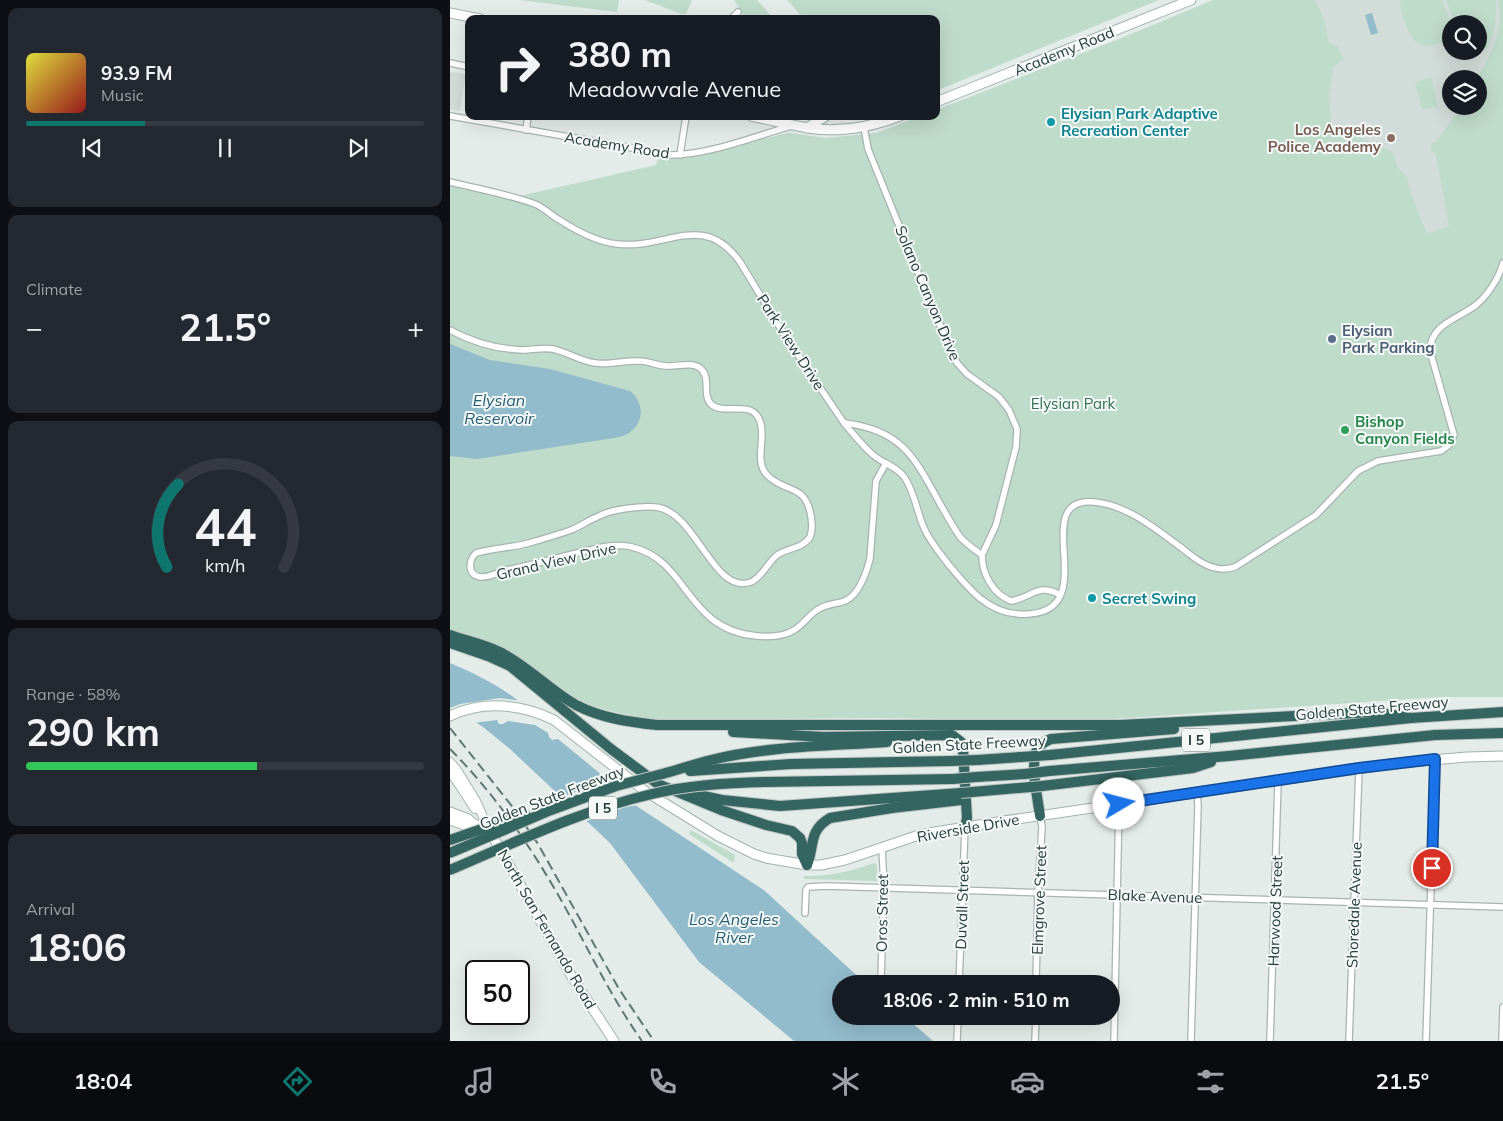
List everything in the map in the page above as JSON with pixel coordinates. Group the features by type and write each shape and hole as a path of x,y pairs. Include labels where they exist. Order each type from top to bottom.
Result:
{"highway":[{"path":"450,635 491,648 506,655 567,699 601,715 638,723 696,726 1120,725 1375,712 1411,718"},
{"path":"450,644 488,656 510,666 638,770 658,784 685,797 761,823 792,831 800,838 802,854 807,865"},
{"name":"Golden State Freeway","path":"450,853 551,810 616,786 662,774 719,768 791,764 951,761 1050,755 1411,718 1503,712"},
{"path":"1040,816 1034,766 1036,751 1045,741 1206,726 1233,720"},
{"path":"696,726 723,731 801,736 952,735 961,742 963,749 967,818 965,827"},
{"name":"Golden State Freeway","path":"450,870 615,804 653,793 689,788 728,783 953,779 1229,756 1435,736 1503,733"},
{"path":"662,774 711,760 772,750 956,738"},
{"path":"807,865 812,854 814,834 823,822 830,818 1004,790 1194,768 1229,756"},
{"path":"638,770 663,784 693,794 755,804 800,805 966,796"},
{"path":"450,840 578,793 616,786"}],"main road":[{"name":"Academy Road","path":"940,100 1191,0"},
{"path":"450,13 465,16"},
{"path":"770,120 793,125"},
{"path":"807,128 820,120"},
{"name":"Academy Road","path":"793,125 837,130 864,127 887,120"},
{"name":"Riverside Drive","path":"450,716 470,708 499,705 517,707 545,715 645,791 718,836 766,858 807,865 820,865 845,860 916,836 965,827 1359,768 1435,759 1503,756"},
{"path":"450,812 468,819 475,825"},
{"path":"450,820 467,826 486,824"},
{"name":"North San Fernando Road","path":"486,824 572,977 614,1041"}],"street":[{"path":"735,15 738,12"},
{"path":"450,63 465,66"},
{"name":"Academy Road","path":"450,116 465,119"},
{"name":"Academy Road","path":"472,120 672,155 704,151 793,125"},
{"path":"526,130 527,120"},
{"path":"680,155 685,120"},
{"name":"Solano Canyon Drive","path":"864,127 871,155 942,331 957,363 967,374 999,397 1009,410 1017,430 1016,447 996,525 982,555"},
{"name":"Park View Drive","path":"450,182 537,205 559,220 606,243 618,245 646,244 700,234 721,242 732,251 740,262 787,339 844,423 872,454 894,467 905,478 912,491 923,526 931,542 973,594 994,607 1019,614 1045,609 1054,604 1060,596"},
{"path":"844,423 877,431 895,440 907,450 918,462 962,539 982,555 982,566 995,590 1011,601 1042,590 1050,590 1060,596 1064,587 1066,572 1063,535 1065,517 1071,508 1082,502 1103,503 1126,511 1162,533 1204,564 1216,568 1235,568 1311,520 1327,506 1358,471 1378,462 1428,454 1446,448 1454,435 1430,351 1430,343 1433,335 1443,325 1476,305 1497,278 1503,263"},
{"name":"Grand View Drive","path":"450,330 462,337 493,347 522,350 553,349 575,358 597,363 642,361 663,366 691,365 698,367 706,376 707,393 709,401 713,406 720,408 745,408 752,411 758,418 761,426 760,454 767,476 800,493 805,498 809,505 813,526 811,536 806,542 776,556 757,578 750,582 736,582 725,576 716,568 688,528 669,511 658,507 613,511 600,515 574,529 520,546 476,552 470,564 471,571 475,576 492,575 601,547 630,546 648,552 664,563 705,614 723,627 746,635 784,635 797,628 818,608 844,601 855,592 867,570 870,560 876,481 886,463"},
{"path":"1426,1041 1435,759"},
{"path":"450,762 476,801 486,824"},
{"name":"Shoredale Avenue","path":"1349,1041 1359,768"},
{"path":"450,771 486,824"},
{"name":"Harwood Street","path":"1270,1041 1278,781"},
{"path":"1191,1041 1196,898 1197,792"},
{"path":"1114,1041 1119,804"},
{"name":"Elmgrove Street","path":"1036,975 1042,827 1040,816"},
{"name":"Duvall Street","path":"959,975 965,827"},
{"name":"Oros Street","path":"880,975 884,888 882,847"},
{"name":"Blake Avenue","path":"805,913 806,890 808,887 1503,907"},
{"path":"1502,1041 1503,1007"},
{"path":"957,1041 958,1025"},
{"path":"1035,1041 1036,1025"}],"shaded area":[{"name":"Los Angeles Police Academy","path":"1228,0 1498,0 1503,15 1503,170 1418,297 1292,174"},
{"path":"450,72 465,74 460,111 450,109"}],"green space":[{"path":"519,0 619,0 617,12"},
{"path":"645,0 692,0 686,14 681,14"},
{"path":"734,0 757,0 770,15 743,15"},
{"path":"787,0 1159,0 940,89 940,15 800,15"},
{"name":"Elysian Park","path":"1213,0 1315,0 1324,19 1329,43 1338,47 1344,60 1333,67 1329,96 1332,132 1347,132 1393,152 1398,168 1407,177 1411,194 1427,234 1449,226 1436,155 1431,151 1431,144 1436,142 1456,115 1487,115 1487,70 1482,70 1498,32 1498,0 1503,0 1503,697 1440,697 1082,721 877,718 645,720 592,706 574,697 510,652 450,630 450,186 513,200 525,197 520,196 656,165 659,155 684,158 788,133 826,138 877,133 910,120 940,120 940,108 1119,39"},
{"path":"1400,0 1442,0 1447,15 1442,15 1442,41 1430,46 1418,43 1411,35 1401,11"},
{"path":"1446,0 1496,0 1495,26 1487,48 1487,15 1452,15"},
{"path":"1431,77 1438,106 1422,110 1415,82"},
{"path":"691,830 735,855 734,863 689,834"},
{"path":"874,863 877,865 877,881 804,879 804,876 840,873"}],"water":[{"path":"1372,13 1378,33 1371,35 1365,15"},
{"name":"Elysian Reservoir","path":"450,344 490,360 550,369 630,391 640,406 641,412 638,423 627,434 614,438 477,459 450,456"},
{"name":"Los Angeles River","path":"450,663 501,688 516,699 638,807 765,891 856,975 832,975 832,1025 914,1025 933,1041 794,1041 699,962 610,843 510,749 483,727 462,713 450,708"}],"pier":[{"path":"500,698 522,701 639,805 626,807 584,822 559,798 608,780 558,739 552,740 548,733 535,725 508,721 499,724 497,720 473,723 450,711 450,708 460,704"}],"railway":[{"path":"450,728 515,810 538,844 619,989 654,1041"},
{"path":"450,749 490,794 526,842 559,896 616,1001 642,1041"}],"place":[{"name":"Elysian Park Adaptive Recreation Center","path":"1051,122"},
{"name":"Los Angeles Police Academy","path":"1391,138"},
{"name":"Elysian Park Parking","path":"1332,339"},
{"name":"Bishop Canyon Fields","path":"1345,430"},
{"name":"Secret Swing","path":"1092,598"}],"route":[{"path":"1119,804 1359,768 1435,759 1432,868"}]}
